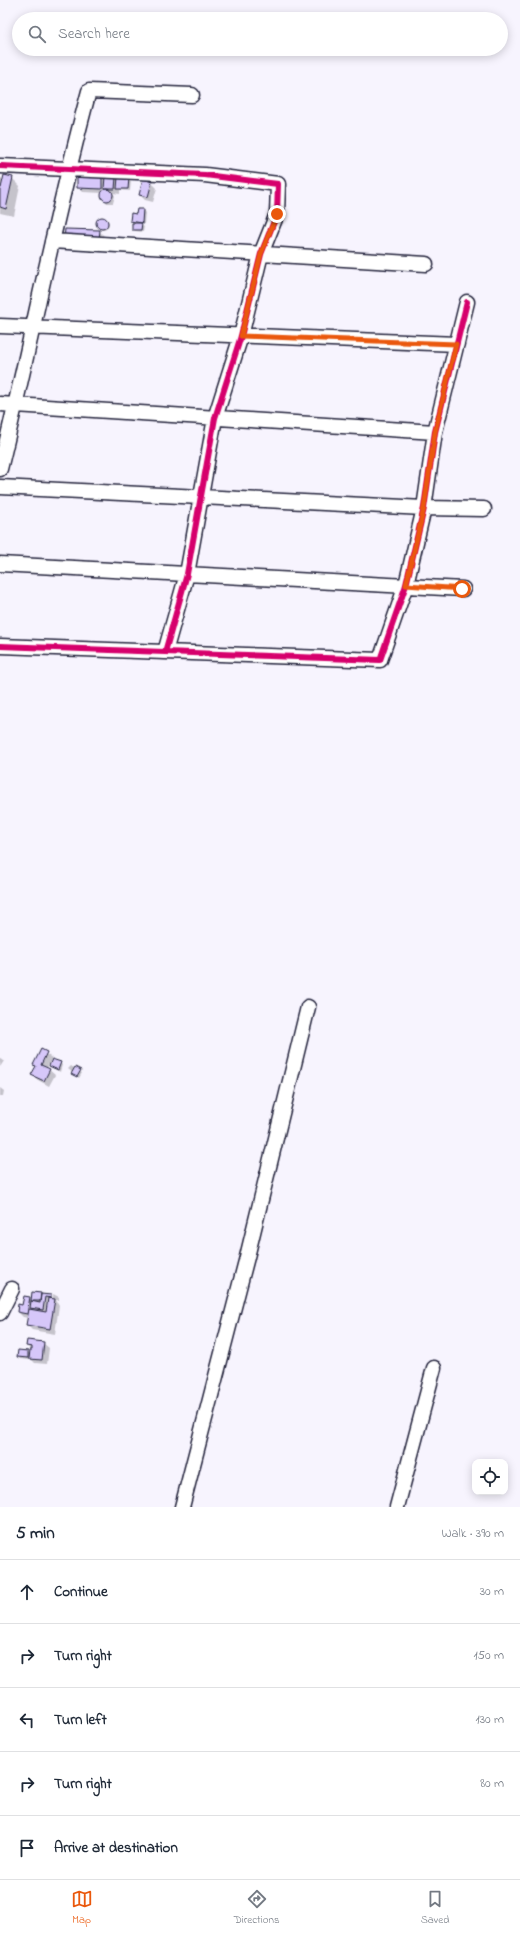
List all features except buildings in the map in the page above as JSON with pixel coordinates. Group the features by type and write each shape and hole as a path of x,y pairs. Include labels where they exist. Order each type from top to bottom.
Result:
{"street":[{"path":"0,469 34,327 68,168 89,91 192,95"},
{"path":"0,166 205,175 278,184 277,214 261,254 241,336 216,418 187,574 165,652"},
{"path":"52,241 426,264"},
{"path":"0,646 380,660 406,585 424,508 435,432 467,302"},
{"path":"0,326 456,344"},
{"path":"0,404 435,432"},
{"path":"0,487 424,508 484,509"},
{"path":"0,564 462,589"},
{"path":"182,1507 245,1264 308,1007"},
{"path":"0,1313 12,1289"},
{"path":"397,1507 434,1368"}],"cycle path":[{"path":"0,166 205,175 278,184 277,214 261,254 241,336 215,418 187,574 165,652"},
{"path":"0,646 380,660 406,585 424,508 435,432 467,302"}],"route":[{"path":"277,214 261,254 241,336 456,344 435,432 424,508 406,585 462,589"}]}
